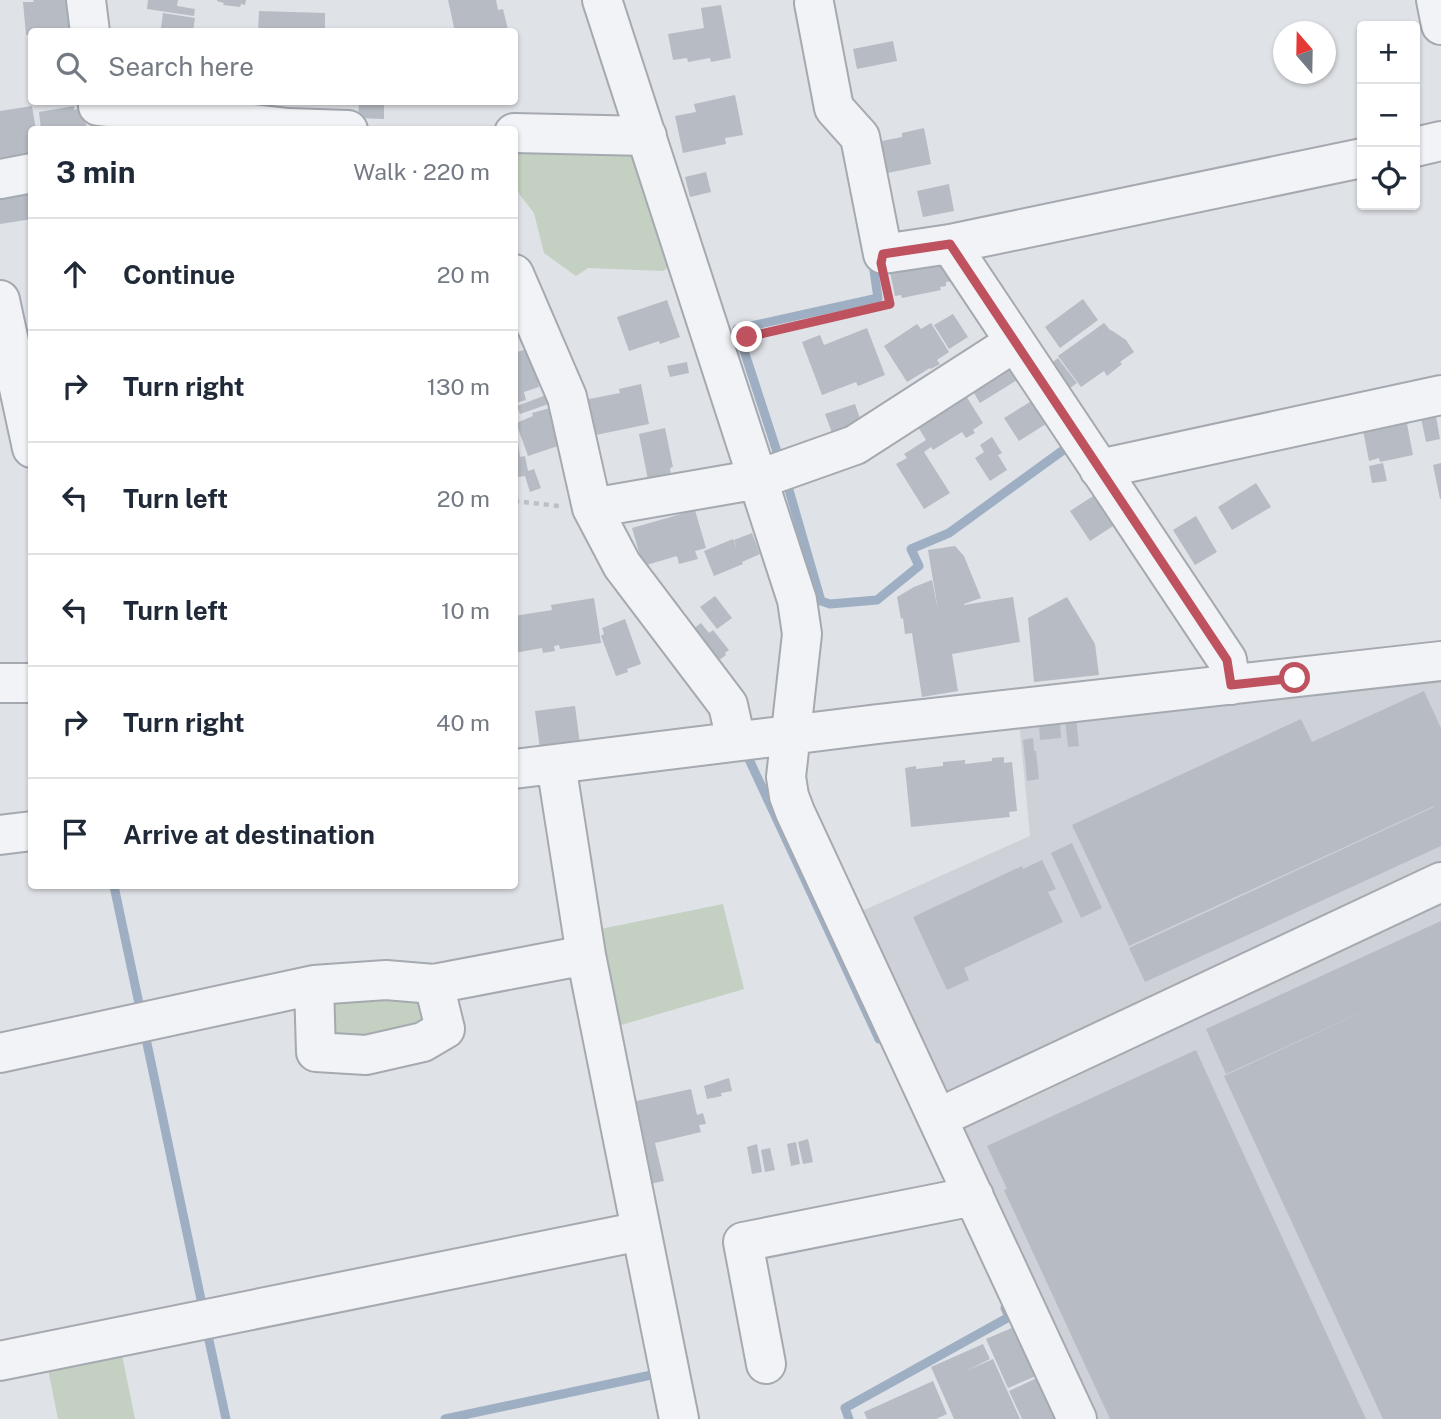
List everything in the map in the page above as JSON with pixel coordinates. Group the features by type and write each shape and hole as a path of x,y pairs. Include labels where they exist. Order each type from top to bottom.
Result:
{"street":[{"path":"86,0 89,28"},
{"path":"602,0 797,600 802,634 786,777 789,796 1077,1419"},
{"path":"1436,0 1441,25"},
{"path":"805,1 834,107 860,136 883,254 950,244 1357,159"},
{"path":"99,112 264,126"},
{"path":"518,133 647,136"},
{"path":"1420,145 1441,141"},
{"path":"0,179 28,174"},
{"path":"950,244 1227,660 1231,685"},
{"path":"518,293 527,337 567,397 592,508 622,565 729,705 736,741"},
{"path":"1,308 27,407"},
{"path":"592,508 758,478 855,445 1015,342"},
{"path":"1100,469 1441,395"},
{"path":"518,769 791,734 1441,662"},
{"path":"0,683 28,683"},
{"path":"556,764 586,955 680,1419"},
{"path":"0,835 28,832"},
{"path":"938,1118 1441,881"},
{"path":"0,1053 314,985 386,980 434,984 586,955"},
{"path":"314,985 316,1052 366,1055 423,1042 445,1028 434,984"},
{"path":"766,1364 743,1242 974,1196"},
{"path":"0,1361 641,1231"}],"path":[{"path":"747,337 890,304 881,263 883,254"},
{"path":"518,502 592,508"}],"shaded area":[{"path":"1441,673 1441,1419 1096,1419 860,912 1030,836 1019,721"}],"green space":[{"path":"518,142 634,146 674,264 663,271 588,268 576,276 544,253 534,213 520,195"},
{"path":"723,904 744,989 611,1028 591,931"},
{"path":"431,991 440,1025 320,1048 319,992"},
{"path":"120,1345 135,1419 58,1419 46,1359"}],"building":[{"path":"33,0 69,0 72,28 28,28 26,35 23,2 34,2"},
{"path":"148,0 178,0 177,6 195,9 194,16 147,9"},
{"path":"217,0 246,0 245,5 241,4 240,7 223,5 224,3"},
{"path":"448,0 496,0 498,10 503,9 508,28 454,28"},
{"path":"721,5 731,58 711,62 710,58 688,62 687,58 673,60 668,34 704,28 701,8"},
{"path":"259,11 325,13 325,28 258,28"},
{"path":"163,13 195,18 194,28 161,28"},
{"path":"893,41 897,61 857,69 853,49"},
{"path":"735,95 743,135 725,138 726,144 683,153 675,116 696,112 694,104"},
{"path":"359,105 384,105 384,119 358,118"},
{"path":"32,106 35,126 28,126 28,159 21,160 20,155 0,158 0,111"},
{"path":"74,106 74,110 83,108 86,126 41,126 39,112"},
{"path":"924,128 931,164 878,175 872,143 902,137 902,133"},
{"path":"706,172 711,192 690,197 685,177"},
{"path":"949,184 954,211 923,217 917,191"},
{"path":"28,187 28,220 0,224 0,191"},
{"path":"940,258 953,281 946,282 946,286 940,287 941,290 902,298 901,295 895,296 890,272"},
{"path":"1083,299 1098,320 1060,348 1045,327"},
{"path":"667,300 680,337 629,351 617,317"},
{"path":"953,314 968,337 949,349 934,325"},
{"path":"931,323 949,352 937,360 940,364 907,382 884,346 917,324 921,329"},
{"path":"1104,323 1126,340 1134,352 1107,376 1104,371 1081,387 1058,356"},
{"path":"867,328 885,375 858,386 856,382 822,395 802,342 820,335 824,345"},
{"path":"527,349 550,378 538,382 539,387 524,392 526,400 518,402 518,352"},
{"path":"1008,353 1027,374 980,403 966,380"},
{"path":"1058,358 1077,383 1063,393 1045,368"},
{"path":"687,362 689,373 670,377 667,366"},
{"path":"641,384 649,424 591,436 584,400 620,393 619,389"},
{"path":"961,388 983,423 973,430 975,433 966,438 962,432 933,450 931,447 924,452 950,493 924,509 896,464 907,458 904,454 926,440 910,414"},
{"path":"554,392 557,401 520,414 518,406"},
{"path":"1043,394 1057,417 1019,441 1004,418"},
{"path":"855,404 864,430 835,441 825,414"},
{"path":"557,406 561,445 528,456 518,422 533,416 532,413"},
{"path":"1407,411 1413,455 1380,462 1379,458 1369,461 1361,420"},
{"path":"1436,416 1440,439 1426,442 1421,418"},
{"path":"665,428 673,467 670,468 671,475 648,480 639,434"},
{"path":"992,437 1002,453 998,455 1007,470 990,481 975,458 984,452 980,445"},
{"path":"518,443 520,457 525,456 528,471 534,469 541,488 530,492 525,476 518,477"},
{"path":"1383,463 1387,481 1372,483 1369,466"},
{"path":"1441,463 1441,499 1440,499 1433,465"},
{"path":"1256,483 1271,507 1232,530 1218,507"},
{"path":"1104,489 1124,519 1090,541 1070,511"},
{"path":"695,510 706,548 695,551 698,559 679,564 677,556 643,566 632,528"},
{"path":"1196,516 1217,552 1195,565 1173,530"},
{"path":"752,533 760,554 714,576 704,551 733,539 737,550 734,540"},
{"path":"955,546 964,556 981,598 964,605 1013,597 1020,642 952,654 958,691 922,697 912,633 905,634 897,597 932,580 938,610 928,550"},
{"path":"715,596 732,618 717,629 700,607"},
{"path":"1067,597 1095,644 1099,675 1034,682 1028,618"},
{"path":"594,598 601,643 560,649 559,645 554,646 555,651 543,653 542,648 518,652 518,615 552,610 551,605"},
{"path":"625,619 641,664 616,676 601,636 604,634 602,628"},
{"path":"701,623 709,633 713,630 729,650 709,668 685,635"},
{"path":"1424,691 1441,728 1441,846 1145,982 1129,948 1434,806 1129,946 1072,825 1301,719 1312,742"},
{"path":"575,706 580,744 540,749 535,711"},
{"path":"1076,718 1079,746 1068,747 1065,720"},
{"path":"1060,722 1061,738 1040,740 1039,724"},
{"path":"1033,738 1039,779 1027,781 1023,740"},
{"path":"1004,757 1004,763 1012,762 1017,811 1009,812 1010,817 911,827 905,768 943,766 943,762 965,760 965,764 992,761 992,758"},
{"path":"1072,843 1102,908 1081,918 1051,853"},
{"path":"1042,860 1056,889 1048,892 1063,922 964,968 969,980 947,990 913,917 1022,866 1023,869"},
{"path":"1441,921 1441,1419 1383,1419 1224,1076 1391,999 1226,1074 1206,1029"},
{"path":"1196,1050 1366,1419 1110,1419 1004,1190 1007,1189 987,1146"},
{"path":"729,1078 732,1091 707,1099 704,1086"},
{"path":"691,1089 697,1115 703,1113 706,1124 699,1125 701,1132 655,1143 664,1181 650,1184 632,1102"},
{"path":"808,1139 813,1162 803,1164 798,1142"},
{"path":"796,1142 800,1164 791,1166 787,1144"},
{"path":"757,1144 762,1172 752,1174 747,1147"},
{"path":"770,1148 775,1170 765,1172 761,1150"},
{"path":"1014,1327 1036,1376 1008,1388 986,1339"},
{"path":"983,1344 990,1359 966,1371 993,1359 1020,1419 954,1419 931,1367"},
{"path":"1039,1377 1057,1419 1022,1419 1009,1391"},
{"path":"933,1381 947,1414 936,1419 867,1419 864,1412"}],"waterway":[{"path":"780,461 737,329 878,298 874,271"},
{"path":"787,483 821,601 830,604 877,600 919,566 911,549 949,533 1073,443"},
{"path":"747,755 879,1039"},
{"path":"115,889 141,1013"},
{"path":"145,1034 203,1309"},
{"path":"849,1419 845,1408 1009,1317 1005,1308"},
{"path":"207,1331 226,1419"},
{"path":"445,1419 656,1374"}],"route":[{"path":"747,337 890,304 881,263 883,254 950,244 1227,660 1231,685 1295,678"}]}
